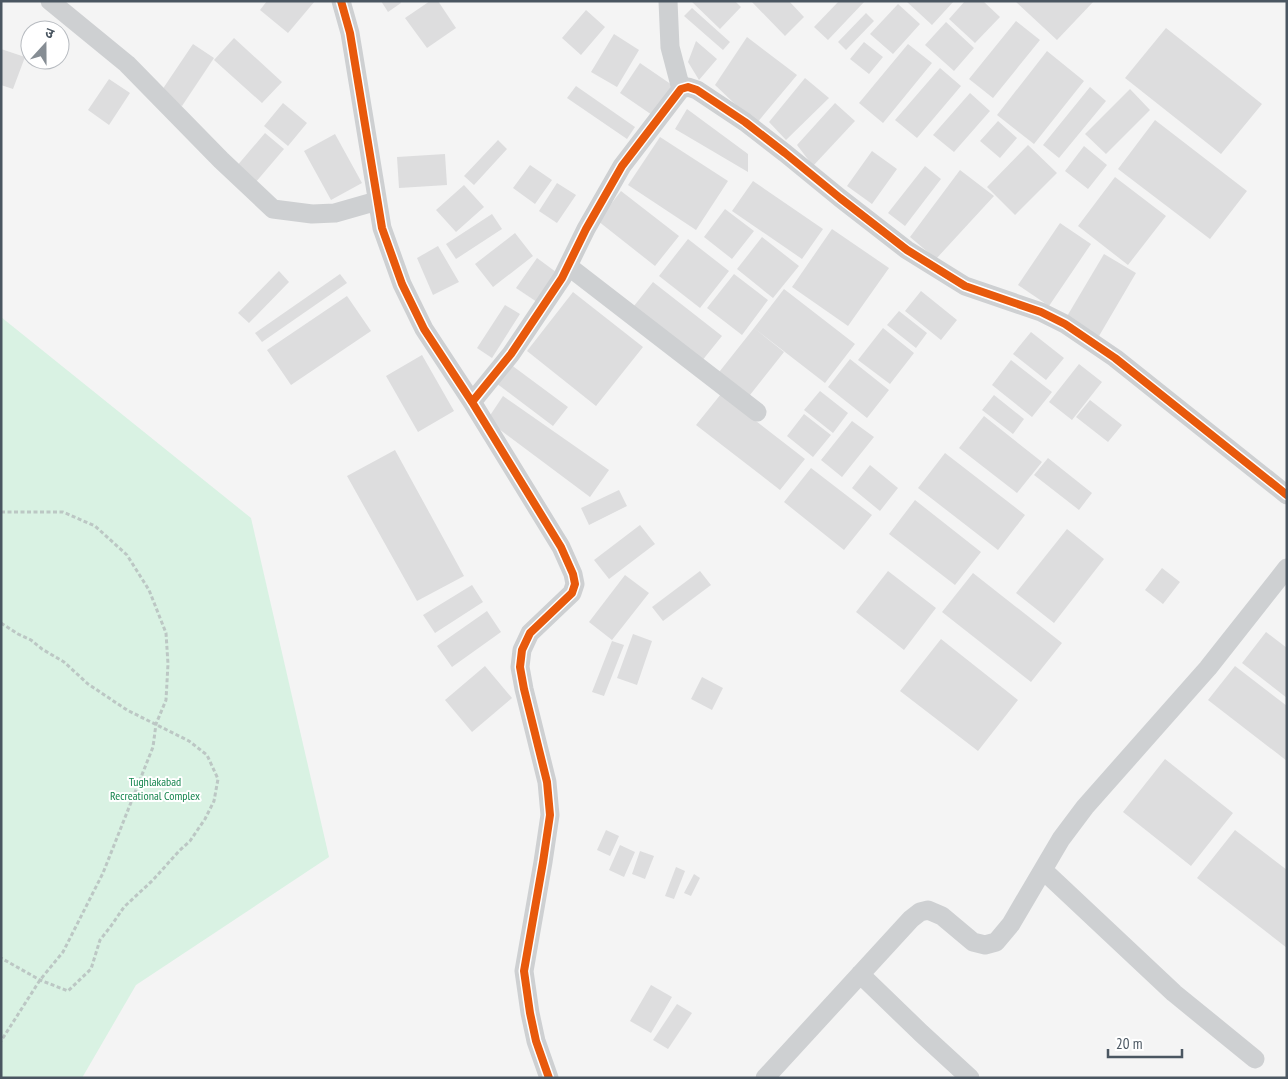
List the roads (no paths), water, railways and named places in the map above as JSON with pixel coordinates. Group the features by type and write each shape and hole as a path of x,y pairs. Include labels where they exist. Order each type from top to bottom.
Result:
{"street":[{"path":"50,1 127,64 221,160 273,209 312,214 335,212 378,200"},
{"path":"341,1 350,33 382,228 402,284 424,329 472,402 561,547 574,574 575,584 572,593 530,633 522,650 520,667 547,782 550,815 524,971 536,1041 549,1078"},
{"path":"668,1 670,46 680,89"},
{"path":"472,402 511,354 562,278 604,196 622,166 680,89 688,87 697,90 745,122 907,250 965,286 1042,312 1065,324 1114,358 1287,495"},
{"path":"568,266 757,412"},
{"path":"765,1078 911,919 920,912 928,910 942,916 973,942 985,945 996,942 1012,924 1061,839 1085,807 1208,668 1287,568"},
{"path":"1042,870 1174,993 1255,1059"},
{"path":"860,974 920,1033 970,1078"}],"park label":[{"name":"Tughlakabad Recreational Complex","path":"155,788"}]}
